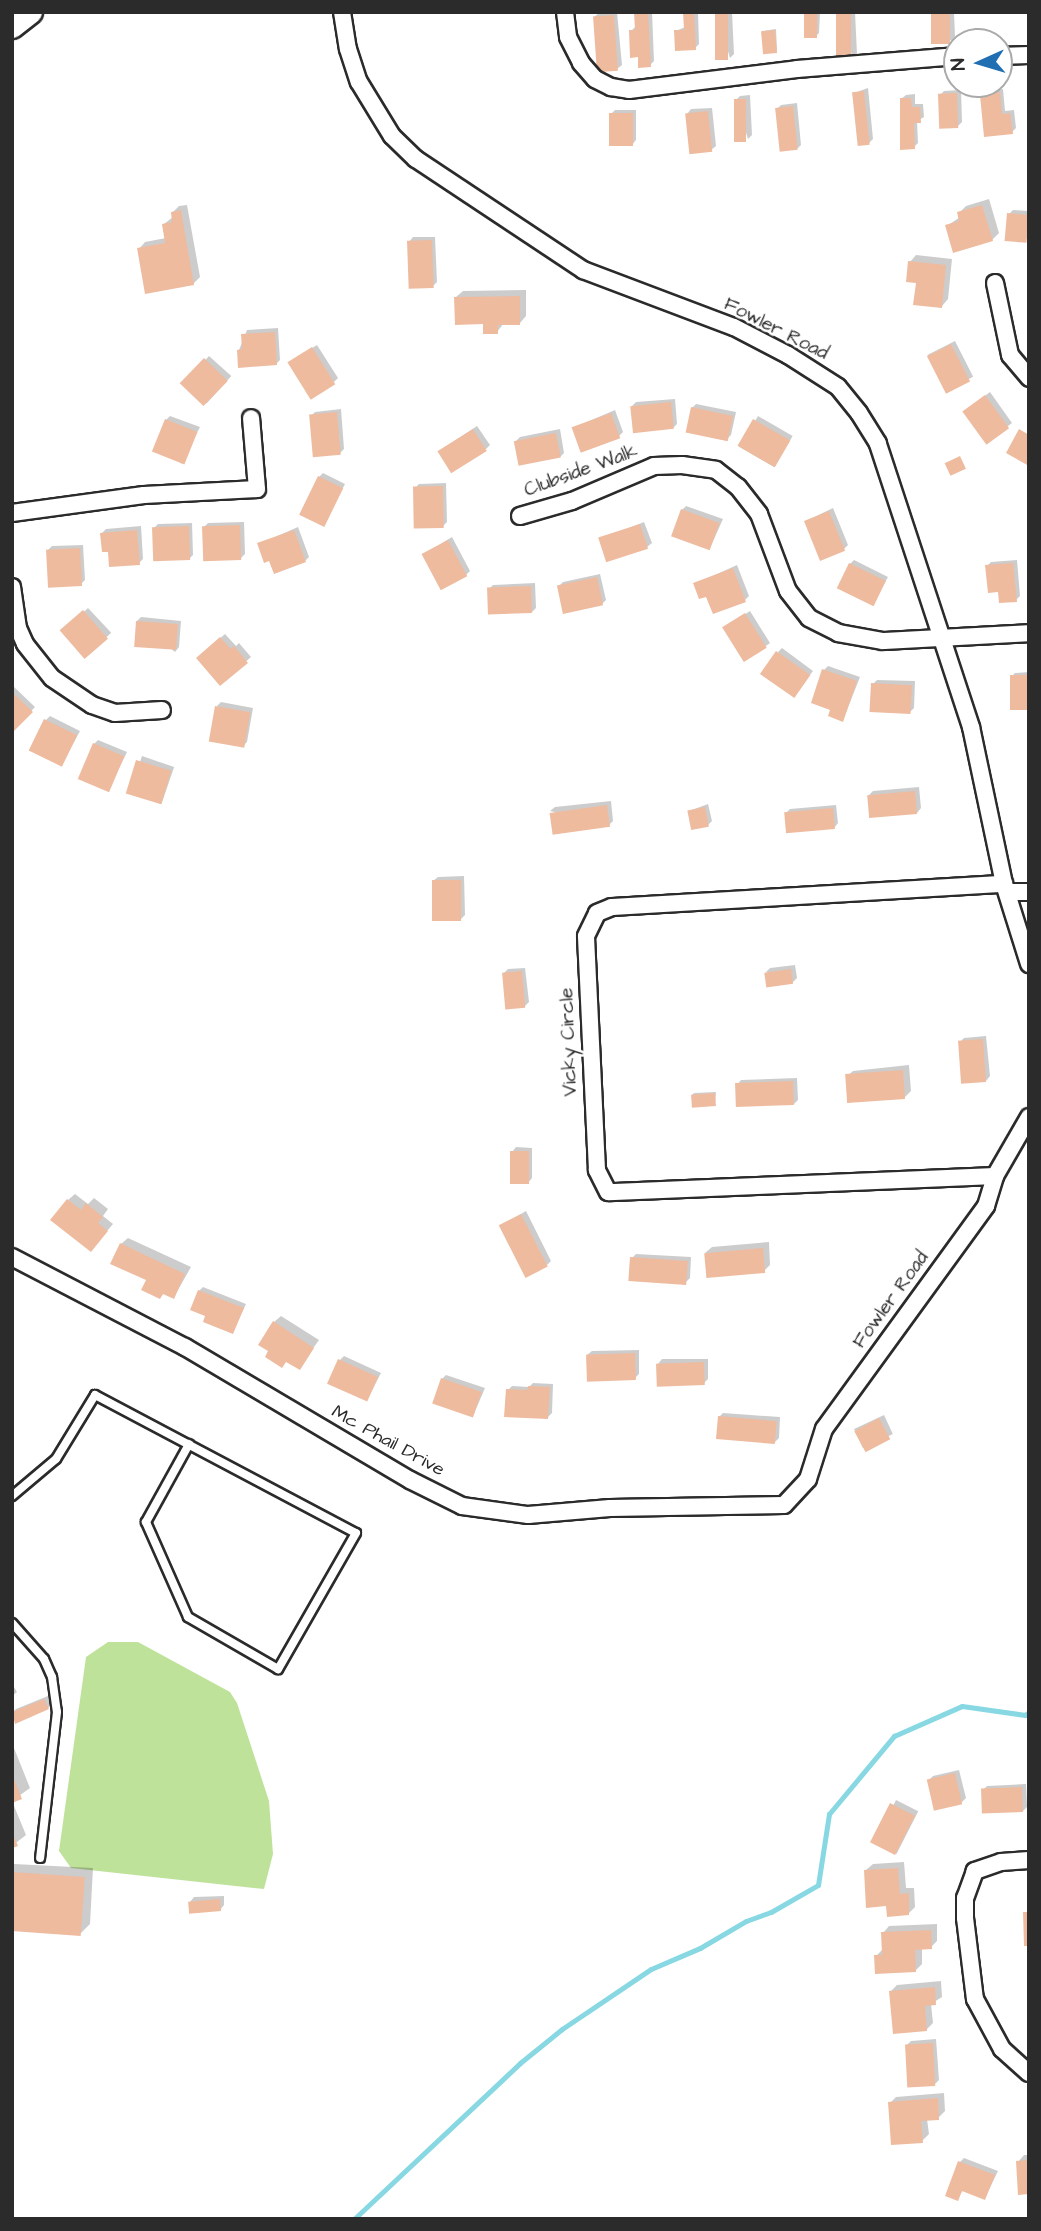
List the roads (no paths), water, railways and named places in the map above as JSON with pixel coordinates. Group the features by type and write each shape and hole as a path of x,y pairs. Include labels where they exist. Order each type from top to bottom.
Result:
{"main road":[{"path":"12,27 31,12"}],"street":[{"name":"Fowler Road","path":"342,12 348,48 359,82 393,136 416,159 583,270 734,327 788,355 838,387 878,443 943,636 971,727 1005,888 1029,964"},
{"path":"565,12 568,37 581,63 595,79 611,88 629,90 797,69 943,57"},
{"path":"995,283 1010,355 1029,378"},
{"path":"12,513 144,495 257,489 251,418"},
{"name":"Clubside Walk","path":"520,516 572,501 654,466 682,465 716,470 738,487 759,514 788,591 809,618 838,633 883,641 1029,633"},
{"path":"12,587 18,628 25,644 52,678 92,705 115,713 162,710"},
{"path":"1005,888 1029,891"},
{"name":"Vicky Circle","path":"995,1176 608,1192 597,1170 591,1092 586,936 597,913 612,907 1005,888"},
{"name":"Fowler Road","path":"783,1505 808,1479 824,1429 986,1206 995,1176 1029,1117"},
{"name":"Mc Phail Drive","path":"12,1257 185,1347 410,1480 462,1506 528,1515 610,1508 783,1505"},
{"path":"1029,1860 1001,1862 975,1871 969,1882 965,1917 975,1999 1002,2049 1029,2073"}],"lane":[{"path":"12,1496 56,1459 94,1395 189,1444 356,1533 278,1669 188,1617 146,1522 189,1444"},
{"path":"12,1623 44,1659 52,1677 57,1712 40,1858"}],"waterway":[{"path":"354,2219 520,2063 562,2029 651,1969 700,1948 746,1921 771,1912 818,1885 829,1814 894,1736 962,1706 1025,1715 1029,1712"}]}
